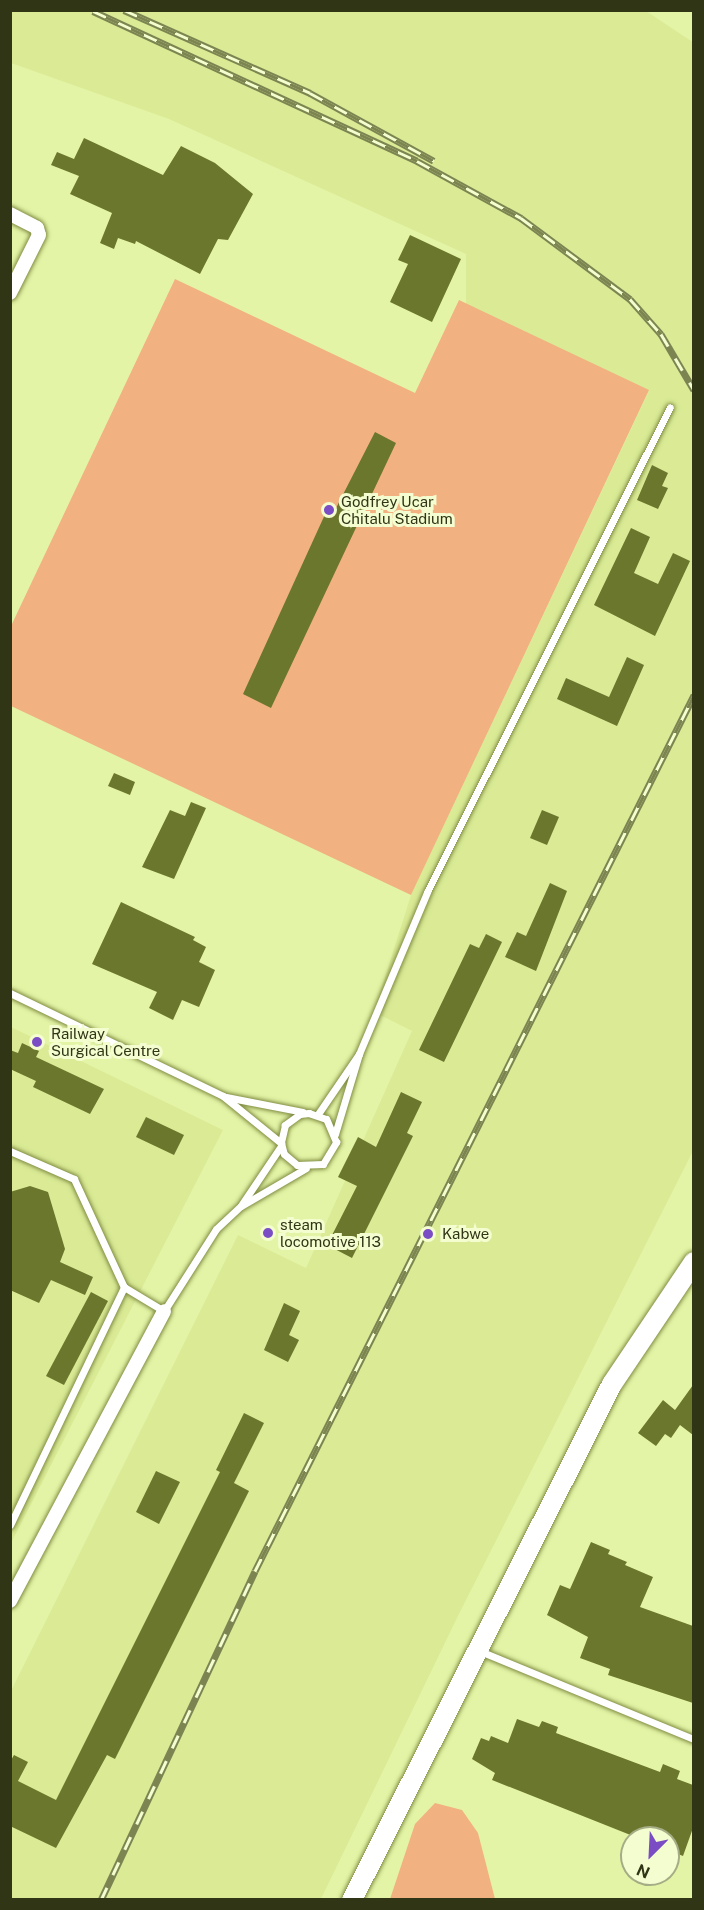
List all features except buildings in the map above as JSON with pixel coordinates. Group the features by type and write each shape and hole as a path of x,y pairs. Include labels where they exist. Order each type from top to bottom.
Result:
{"street":[{"path":"10,214 37,228 39,235 10,293"},
{"path":"352,1899 612,1384 693,1262"},
{"path":"10,1601 164,1311"}],"lane":[{"path":"10,1151 74,1179 124,1287 164,1311 216,1229 241,1206 306,1168 329,1158 359,1054 427,892 670,407"},
{"path":"10,993 223,1096 281,1144 290,1161 306,1168"},
{"path":"318,1114 359,1054"},
{"path":"223,1096 318,1114 335,1134"},
{"path":"241,1206 281,1144 285,1125 300,1114 309,1113"},
{"path":"10,1525 124,1287"},
{"path":"478,1650 693,1739"}],"shaded area":[{"path":"11,11 646,11 694,43 693,1151 458,1616 321,1899 11,1899 10,1693 238,1235 306,1268 412,1031 374,1012 411,895 649,391 466,304 466,254 169,119 11,63"},
{"name":"Godfrey Ucar Chitalu Stadium","path":"175,279 415,393 459,300 649,390 411,895 11,706 11,626"},
{"path":"11,1027 223,1130 11,1543"},
{"path":"435,1803 462,1810 478,1833 495,1899 390,1899 415,1824"}],"railway":[{"path":"124,10 310,93 434,161"},
{"path":"93,11 417,161 521,218 630,299 661,334 694,390"},
{"path":"101,1900 255,1571 694,695"}],"place":[{"name":"Godfrey Ucar Chitalu Stadium","path":"329,510"},
{"name":"Railway Surgical Centre","path":"37,1042"},
{"name":"steam locomotive 113","path":"268,1233"},
{"name":"Kabwe","path":"428,1234"}]}
